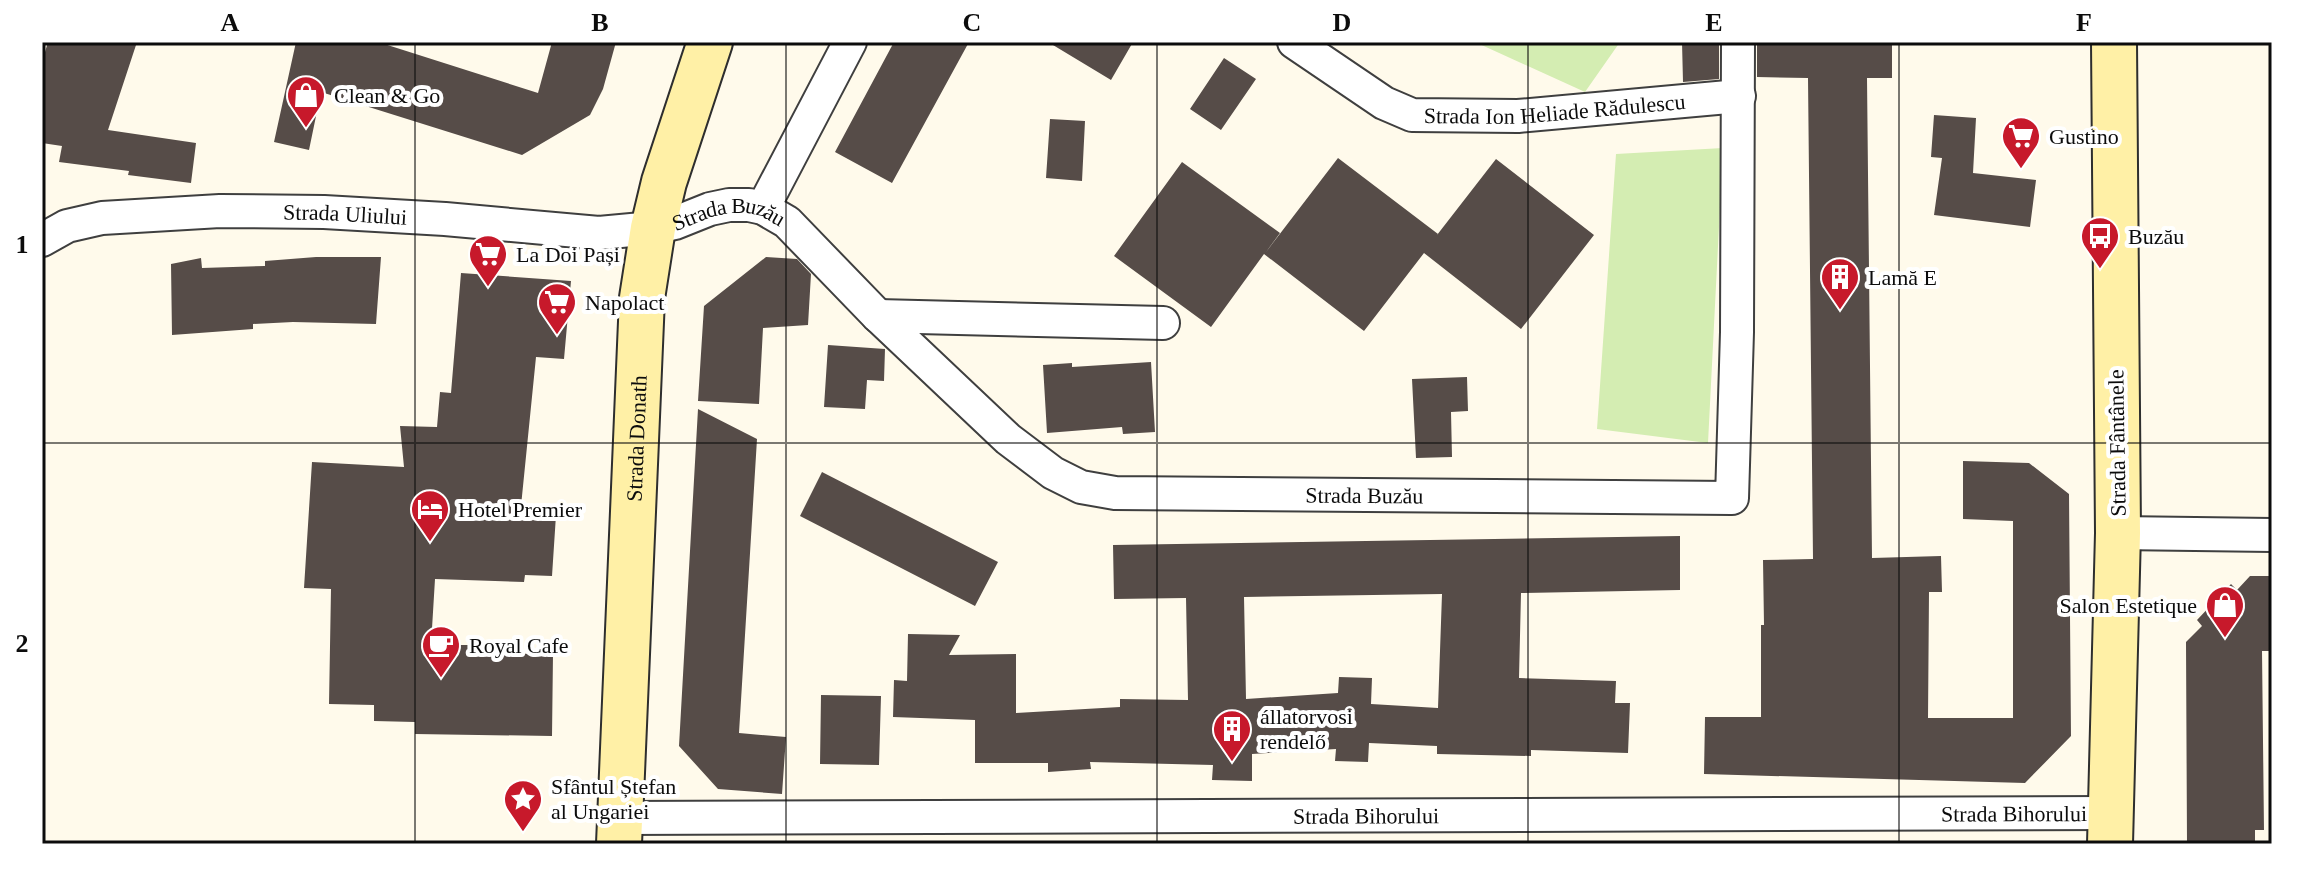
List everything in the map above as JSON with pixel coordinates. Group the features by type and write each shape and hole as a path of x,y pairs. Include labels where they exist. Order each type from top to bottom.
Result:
{"main road":[{"name":"Strada Donath","path":"620,831 642,298 664,182 710,42"},
{"name":"Strada Fântânele","path":"2110,829 2118,533 2114,42"}],"street":[{"path":"763,208 850,42"},
{"name":"Strada Ion Heliade Rădulescu","path":"1294,42 1384,103 1412,115 1518,116 1739,96"},
{"name":"Strada Buzău","path":"653,228 719,207 749,205 763,208 787,222 878,316 1008,439 1053,473 1081,487 1115,493 1732,498 1738,42"},
{"name":"Strada Uliului","path":"42,240 67,226 102,218 220,211 324,212 445,219 599,233 653,228"},
{"path":"878,316 1163,323"},
{"path":"2118,533 2272,535"},
{"name":"Strada Bihorului","path":"620,831 2110,829"}],"green space":[{"path":"1475,42 1620,42 1585,92"},
{"path":"1723,148 1708,443 1597,429 1616,154"}],"building":[{"path":"48,42 137,42 108,130 196,143 191,183 59,162 62,146 42,143 42,62"},
{"path":"296,42 378,42 538,93 552,42 616,42 603,89 590,115 522,155 321,92 309,150 274,142"},
{"path":"894,42 969,42 892,183 835,152"},
{"path":"1048,42 1133,42 1111,80"},
{"path":"1682,42 1719,42 1719,79 1683,82"},
{"path":"1757,42 1892,42 1892,78 1867,78 1872,558 1941,556 1942,592 1929,592 1928,718 2013,718 2013,521 1963,519 1963,461 2029,463 2069,494 2071,736 2025,783 1704,774 1705,717 1761,717 1763,560 1813,559 1808,78 1757,77"},
{"path":"1224,58 1256,79 1221,130 1190,109"},
{"path":"1934,115 1976,118 1973,173 2036,180 2030,227 1934,215 1942,158 1931,157"},
{"path":"1050,119 1085,121 1082,181 1046,178"},
{"path":"1338,158 1438,234 1496,159 1594,235 1521,329 1424,253 1364,331 1264,254 1211,327 1114,256 1182,162 1280,233 1266,252"},
{"path":"381,257 376,324 253,324 253,329 172,335 171,264 201,258 202,268 265,266 265,261"},
{"path":"766,257 797,259 811,274 808,325 763,328 759,404 698,401 704,306"},
{"path":"461,273 571,281 564,359 536,357 521,506 527,506 527,514 556,515 552,576 525,575 524,582 435,579 431,645 469,645 469,653 553,654 552,736 415,734 415,722 374,721 374,705 329,704 331,589 304,588 312,462 404,467 400,426 437,427 440,392 451,393"},
{"path":"828,345 885,349 884,381 867,380 865,409 824,407"},
{"path":"1151,362 1155,432 1123,434 1122,427 1047,433 1043,365 1072,363 1072,367"},
{"path":"1467,377 1468,411 1451,412 1452,457 1416,458 1412,379"},
{"path":"698,409 757,439 739,733 786,737 782,794 718,789 679,746"},
{"path":"822,472 998,562 975,606 800,516"},
{"path":"1680,536 1680,590 1521,593 1519,678 1616,681 1615,703 1630,703 1628,753 1531,750 1531,756 1437,754 1437,746 1369,743 1368,762 1335,761 1336,749 1252,754 1252,781 1212,780 1213,765 1090,762 1091,769 1048,772 1048,763 975,763 975,720 893,717 894,680 907,681 908,634 960,635 949,655 1016,654 1016,713 1120,707 1120,699 1188,700 1186,598 1114,599 1113,545","holes":["1442,594 1438,708 1371,704 1372,678 1339,677 1338,693 1246,699 1244,597"]},
{"path":"2250,576 2272,576 2272,651 2262,651 2264,830 2255,830 2255,844 2187,844 2186,642 2202,626 2197,620 2231,584 2237,590"},
{"path":"821,695 881,696 879,765 820,764"}],"place":[{"name":"Clean & Go","path":"306,129"},
{"name":"Gustino","path":"2021,170"},
{"name":"Buzău","path":"2100,270"},
{"name":"La Doi Pași","path":"488,288"},
{"name":"Lamă E","path":"1840,311"},
{"name":"Napolact","path":"557,336"},
{"name":"Hotel Premier","path":"430,543"},
{"name":"Salon Estetique","path":"2225,639"},
{"name":"Royal Cafe","path":"441,679"},
{"name":"állatorvosi rendelő","path":"1232,763"},
{"name":"Sfântul Ștefan al Ungariei","path":"523,833"}]}
